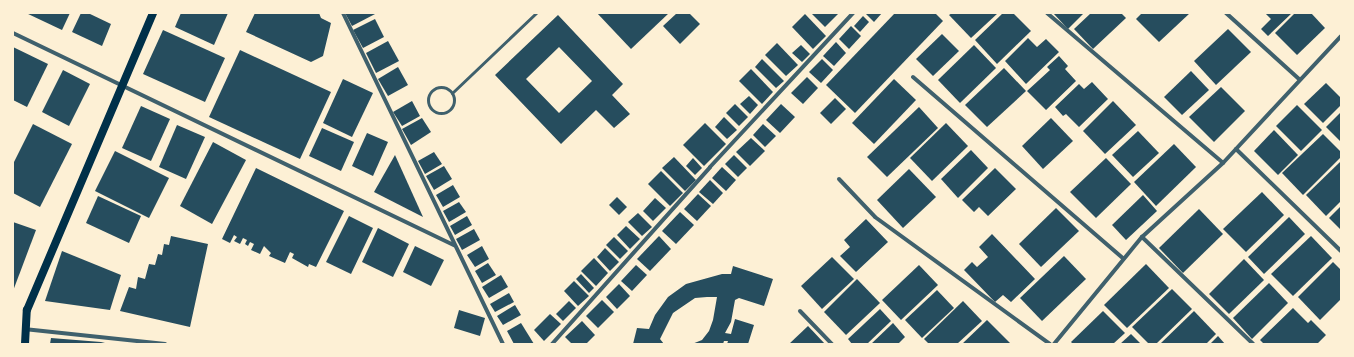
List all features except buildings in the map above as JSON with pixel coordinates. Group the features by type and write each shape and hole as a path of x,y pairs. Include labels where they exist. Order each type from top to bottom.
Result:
{"main road":[{"path":"25,344 24,329 27,310 153,13"}],"street":[{"path":"343,13 503,344"},
{"path":"552,344 705,172 853,13"},
{"path":"1047,13 1223,163"},
{"path":"1226,13 1299,79"},
{"path":"13,33 454,245"},
{"path":"1054,344 1142,236 1223,163 1299,79 1340,39"},
{"path":"913,77 1123,258"},
{"path":"1236,149 1341,250"},
{"path":"839,179 875,216 1050,344"},
{"path":"1142,236 1253,344"},
{"path":"800,311 832,344"},
{"path":"24,329 165,344"}],"lane":[{"path":"452,92 536,13"},
{"path":"436,88 446,88 452,92 454,100 447,112 439,113 430,107 428,101 429,93 436,88"}]}
